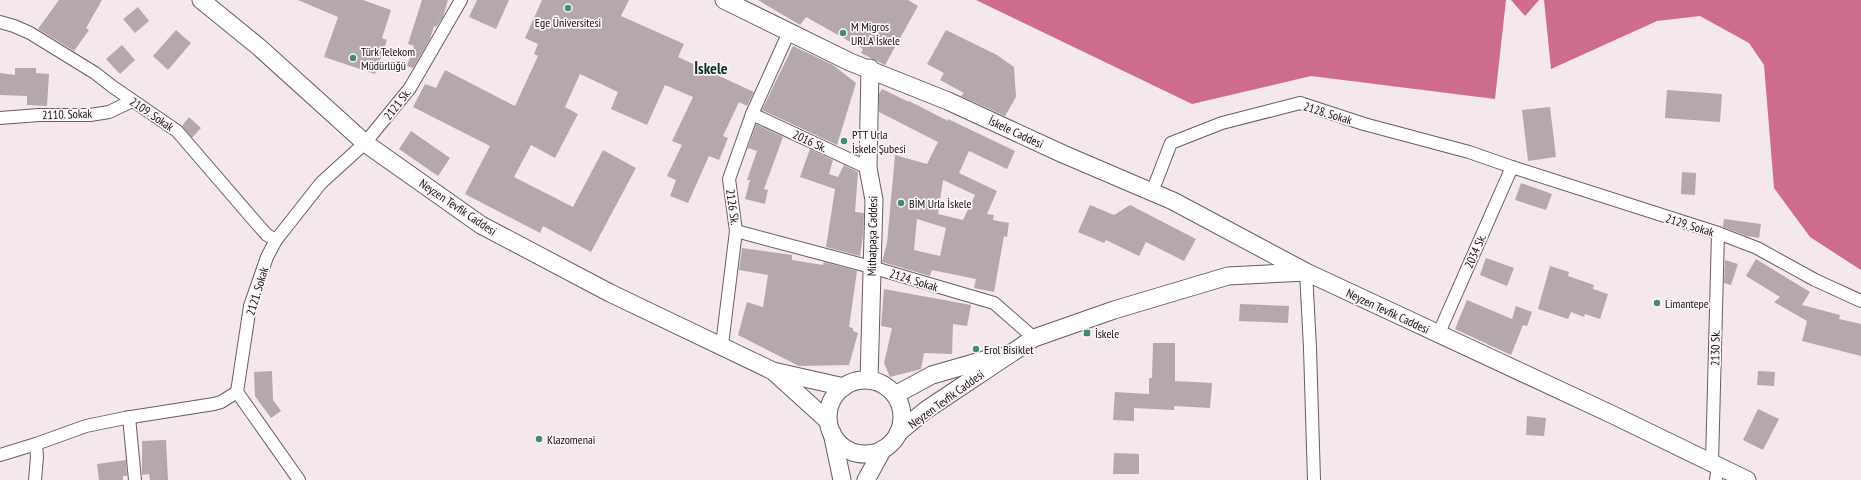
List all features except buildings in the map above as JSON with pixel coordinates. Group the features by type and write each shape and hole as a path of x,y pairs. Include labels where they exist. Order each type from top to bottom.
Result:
{"street":[{"name":"Neyzen Tevfik Caddesi","path":"201,0 260,48 365,144 482,226 610,293 722,345 773,371"},
{"name":"2121 Sk.","path":"365,144 410,88 461,0"},
{"name":"İskele Caddesi","path":"724,0 850,62 870,68 948,101 1063,154 1173,201 1306,272"},
{"name":"2109. Sokak","path":"0,22 30,33 95,73 132,101 177,131 267,235 276,240"},
{"name":"2126 Sk.","path":"722,345 736,230 729,178 752,114 789,32"},
{"name":"Mithatpaşa Caddesi","path":"869,380 874,200 868,168 870,68"},
{"name":"2110. Sokak","path":"0,118 39,115 90,115 108,112 132,101"},
{"name":"2128. Sokak","path":"1152,192 1171,143 1222,123 1300,103 1364,124 1469,152 1512,167"},
{"name":"2016 Sk.","path":"752,114 868,168"},
{"name":"2121. Sokak","path":"237,392 250,306 267,257 276,240 291,219 321,183 365,144"},
{"name":"2129. Sokak","path":"1512,167 1718,233 1757,248 1815,280 1861,301"},
{"name":"2034 Sk.","path":"1438,335 1512,167"},
{"name":"2124. Sokak","path":"736,230 994,303 1034,338"},
{"name":"2130 Sk.","path":"1716,470 1718,233"},
{"name":"Neyzen Tevfik Caddesi","path":"898,433 926,410 1034,338 1114,310 1228,276 1306,272 1438,335 1611,414 1716,470 1747,480"},
{"path":"1306,272 1314,480"},
{"name":"Neyzen Tevfik Caddesi","path":"895,395 932,375 1014,351"},
{"path":"773,371 844,387"},
{"path":"773,371 830,427 838,443 848,450 860,453 872,453 883,449 892,442 898,433 902,424 902,414 900,404 895,395 888,387 879,382 869,380 860,380 844,387 836,393 831,402 830,427 842,480"},
{"path":"0,455 86,426 129,417 214,404 221,402 237,392 299,480"},
{"path":"129,417 135,480"},
{"path":"35,480 37,457 36,444"},
{"path":"866,480 883,449"}],"shaded area":[{"path":"976,0 1506,0 1495,99 1311,76 1192,104"},
{"path":"1511,0 1539,0 1525,16"},
{"path":"1544,0 1861,0 1861,270 1810,237 1774,188 1764,65 1749,43 1700,16 1657,21 1551,69"}],"place":[{"name":"Ege Üniversitesi","path":"568,8"},
{"name":"M Migros URLA İskele","path":"843,33"},
{"name":"Türk Telekom Müdürlüğü","path":"353,58"},
{"name":"PTT Urla İskele Şubesi","path":"844,141"},
{"name":"BİM Urla İskele","path":"901,203"},
{"name":"Limantepe","path":"1657,303"},
{"name":"İskele","path":"1087,333"},
{"name":"Erol Bisiklet","path":"976,349"},
{"name":"Klazomenai","path":"539,439"}],"district":[{"name":"İskele","path":"711,68"}]}
